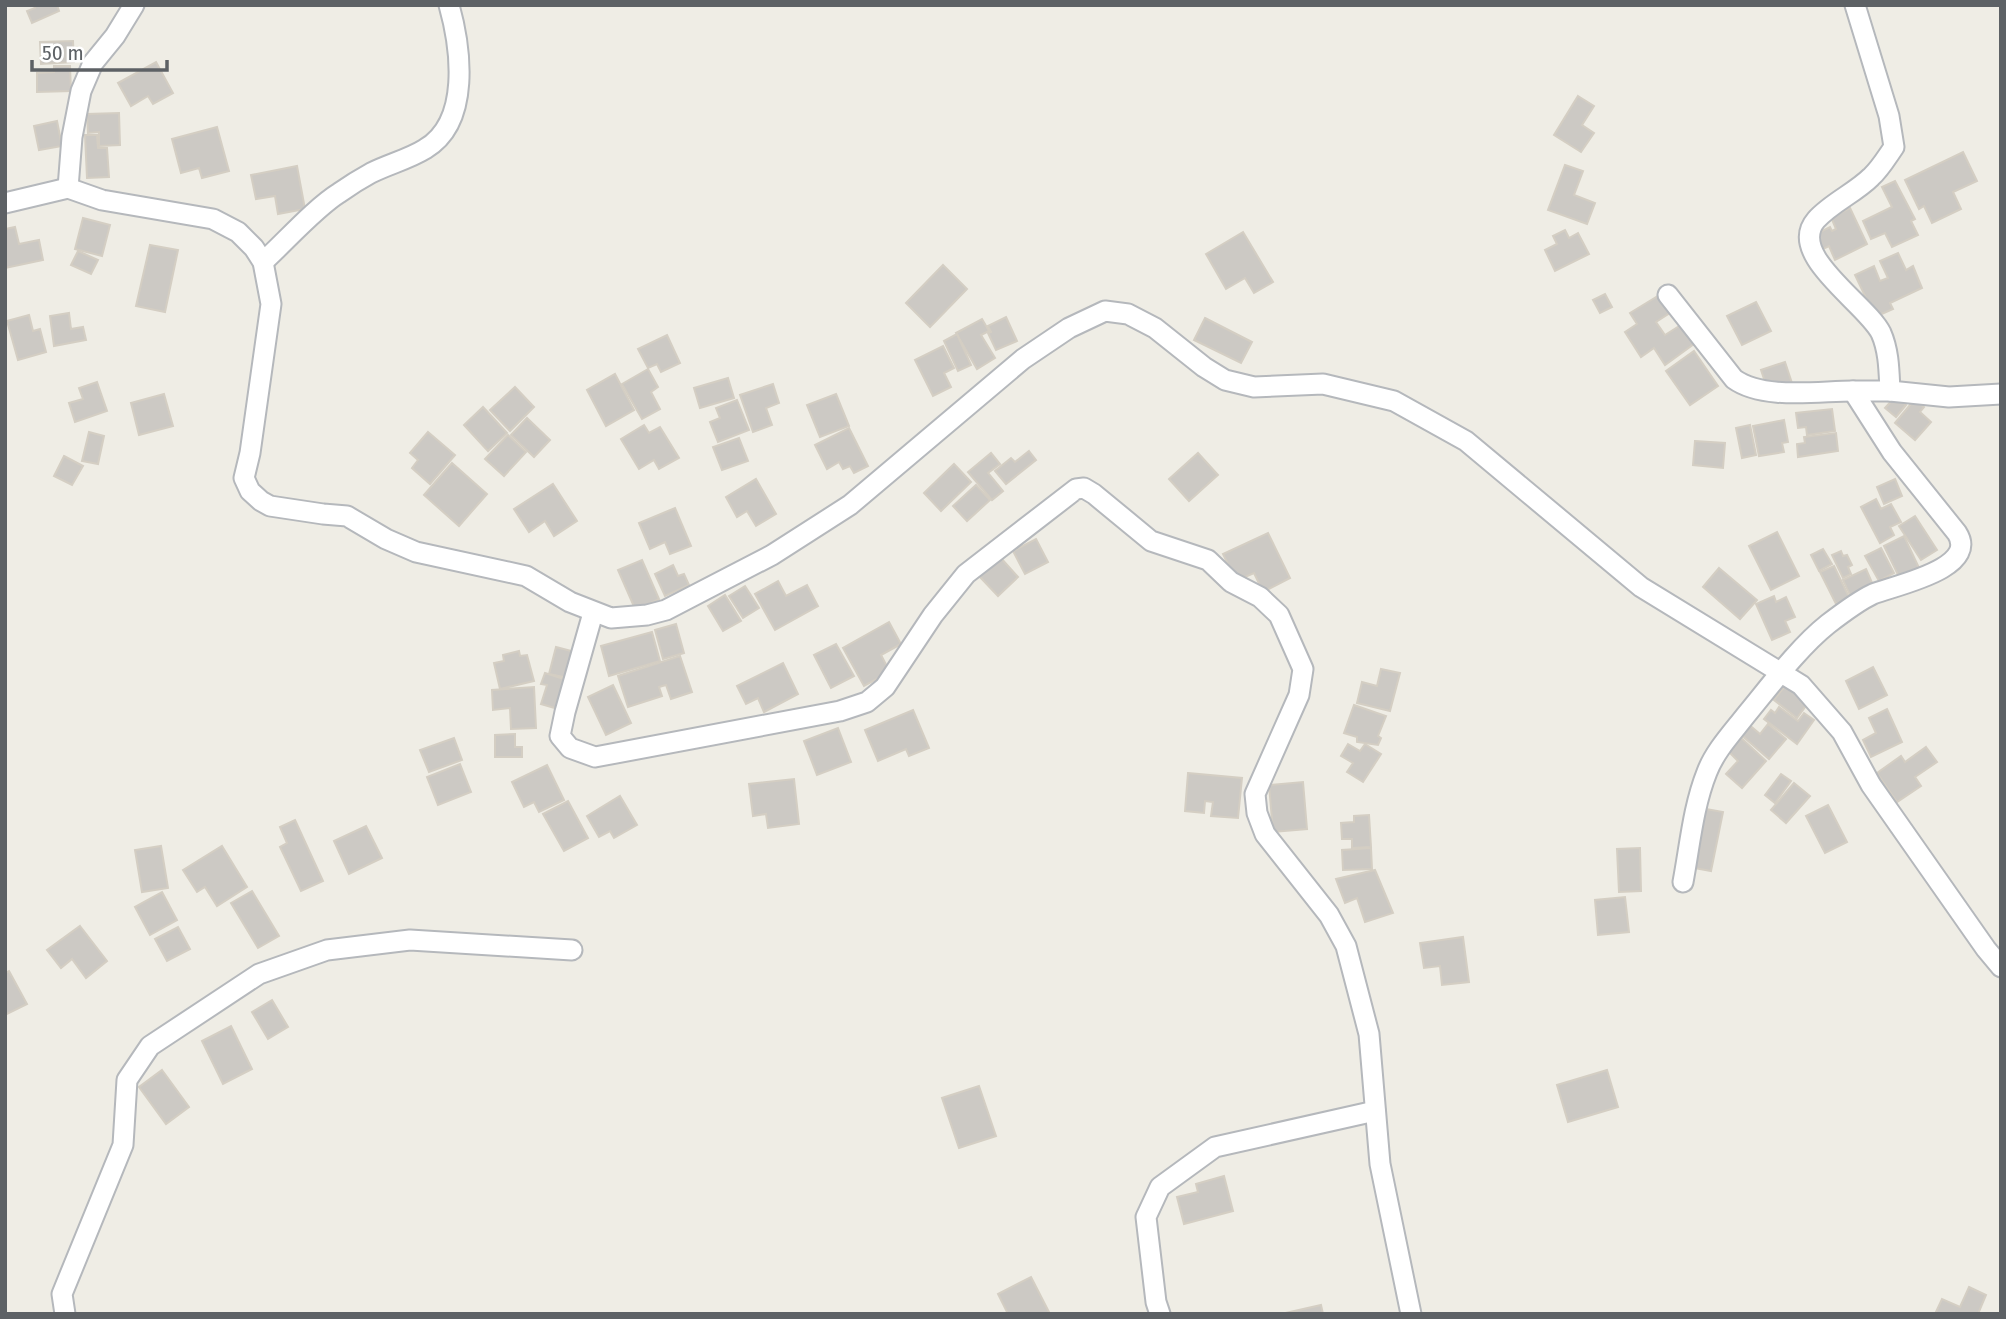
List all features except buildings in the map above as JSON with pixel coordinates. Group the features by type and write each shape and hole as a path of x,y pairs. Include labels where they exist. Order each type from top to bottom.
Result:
{"street":[{"path":"68,188 72,137 81,91 93,63 134,5"},
{"path":"263,262 335,196 369,174 426,149 439,139 459,98 458,35 449,5"},
{"path":"1855,5 1884,95 1894,147 1872,176 1814,221 1810,236 1811,252 1880,331 1888,354 1890,391"},
{"path":"5,203 68,188 102,200 213,219 238,232 263,262 271,304 252,442 244,478 256,497 270,506 347,516 386,539 416,552 526,576 570,602 611,618 666,611 772,555 850,505 1023,359 1069,328 1105,312 1128,314 1155,328 1204,367 1226,380 1254,387 1323,384 1394,401 1466,441 1641,587 1801,685 1842,732 1871,785 2001,967"},
{"path":"1668,295 1734,379 1744,386 1763,392 1890,391 1949,397 2001,394"},
{"path":"1684,882 1697,802 1707,770 1722,746 1780,673 1827,625 1872,595 1922,580 1941,569 1955,556 1961,545 1957,533 1892,452 1853,391"},
{"path":"593,612 560,736 570,748 595,757 841,711 867,702 885,687 933,615 966,574 1076,489 1084,488 1094,494 1152,541 1208,561 1231,582 1273,607 1303,669 1299,695 1255,794 1257,813 1265,834 1329,915 1346,946 1368,1034 1380,1164 1411,1314"},
{"path":"65,1314 62,1294 123,1145 127,1080 150,1046 259,974 327,950 410,940 572,950"},
{"path":"1160,1314 1146,1217 1160,1187 1215,1147 1375,1111"}]}
